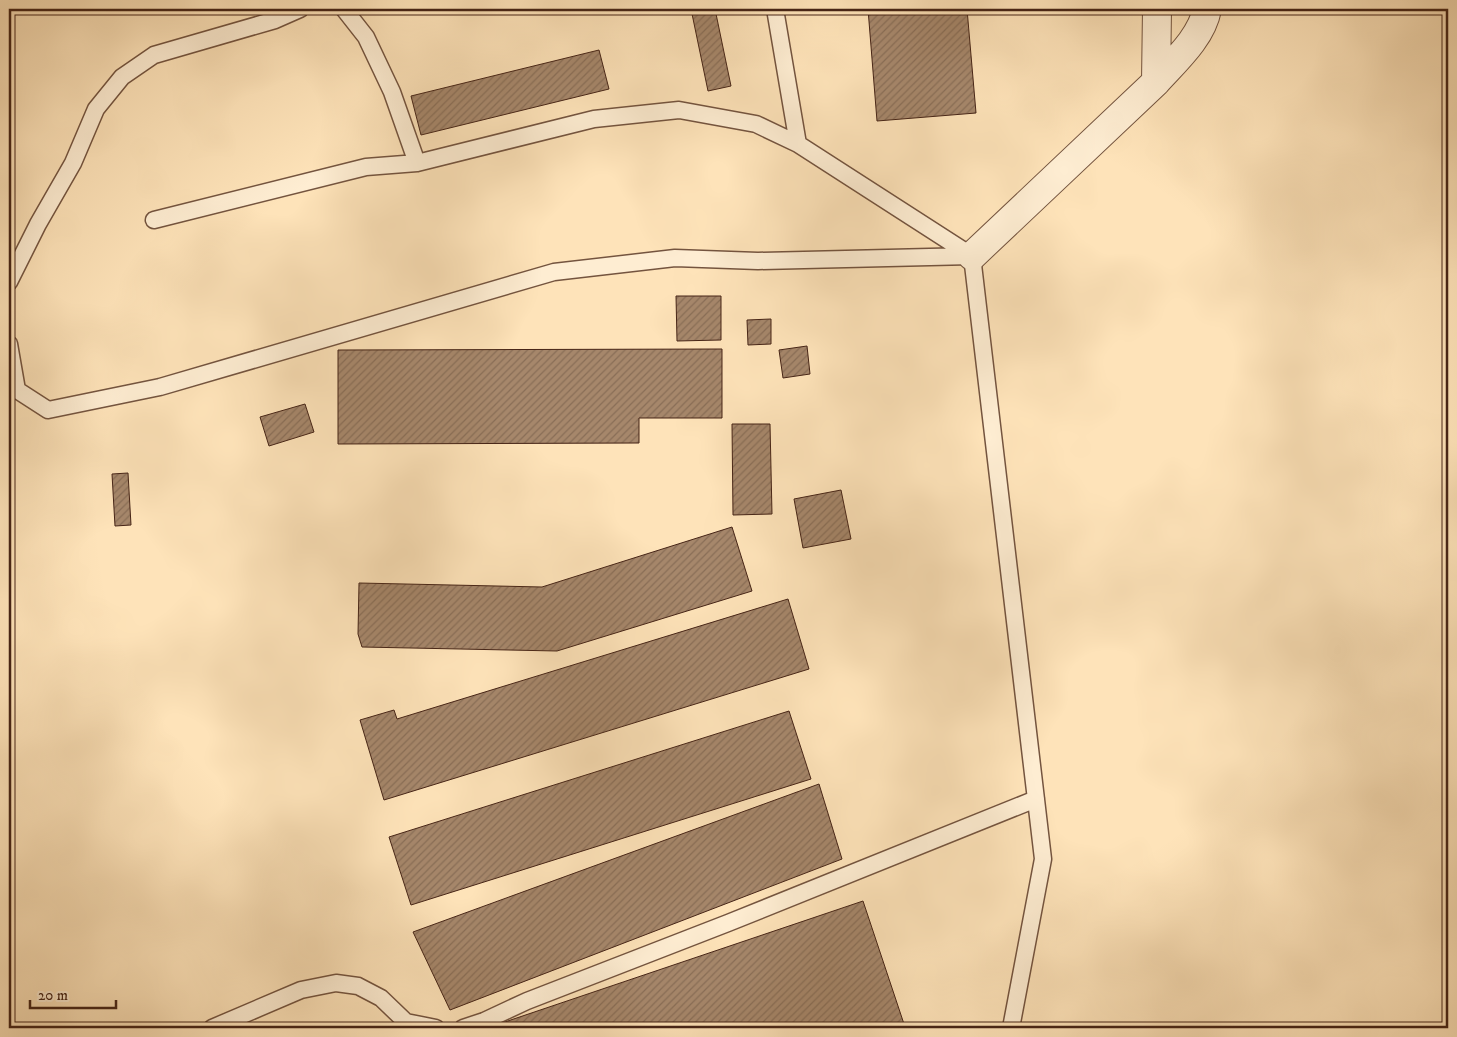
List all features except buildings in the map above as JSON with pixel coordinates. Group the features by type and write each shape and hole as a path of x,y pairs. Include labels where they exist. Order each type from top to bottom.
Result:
{"street":[{"path":"1156,82 1157,9"},
{"path":"972,256 1156,82 1184,51 1205,20 1207,9"}],"lane":[{"path":"9,282 38,224 73,163 96,109 122,77 154,55 276,20 300,9"},
{"path":"344,9 366,37 392,92 416,162"},
{"path":"776,9 798,144"},
{"path":"154,220 366,167 416,162 594,119 679,110 756,124 798,144 972,256"},
{"path":"9,344 17,390 48,410 160,387 554,272 675,258 758,261 972,256"},
{"path":"972,256 1043,858 1011,1028"},
{"path":"463,1028 1036,799"},
{"path":"212,1028 301,990 336,983 358,986 381,998 406,1022 436,1028"}]}
